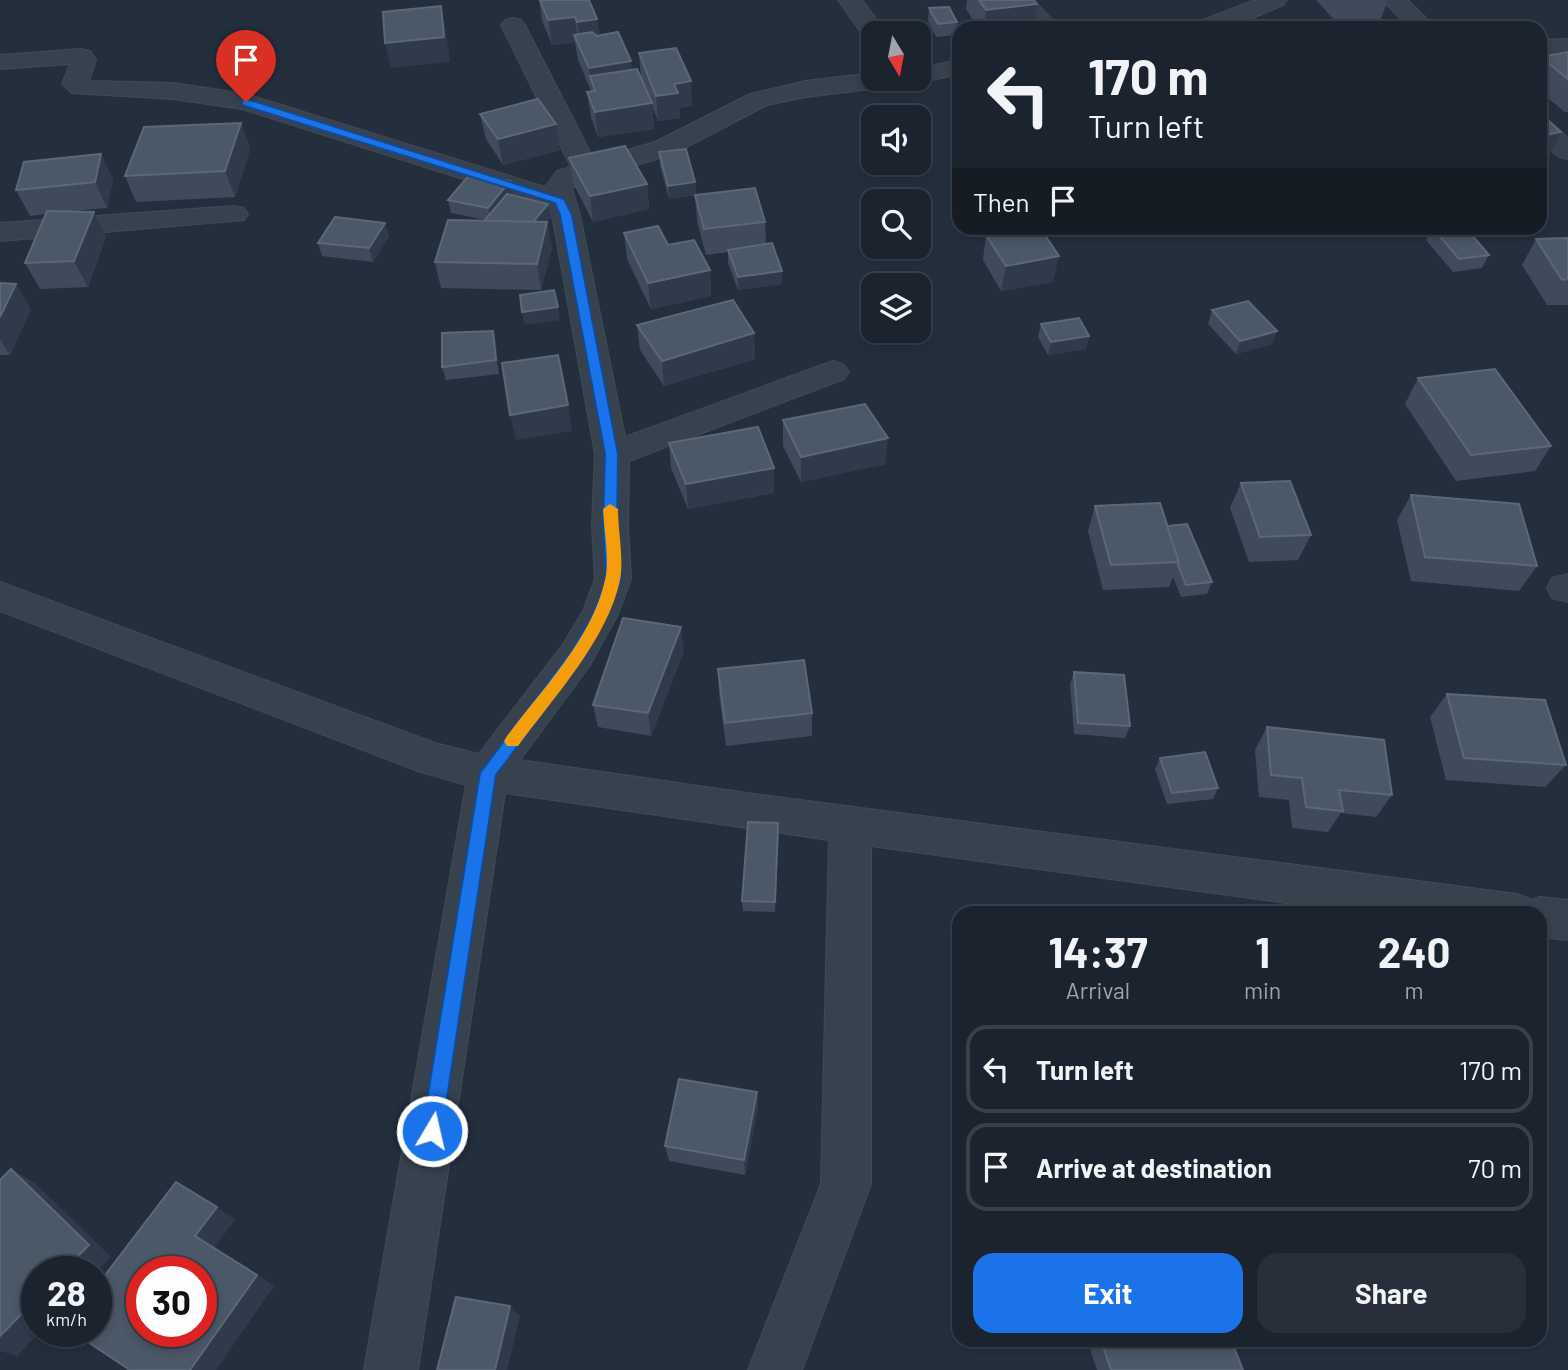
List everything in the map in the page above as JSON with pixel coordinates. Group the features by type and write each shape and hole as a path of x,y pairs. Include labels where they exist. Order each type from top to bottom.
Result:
{"street":[{"path":"850,0 865,21"},
{"path":"1020,0 1041,21"},
{"path":"1226,21 1275,0"},
{"path":"1394,0 1416,21"},
{"path":"513,26 586,171"},
{"path":"1547,47 1567,47"},
{"path":"0,62 81,56 84,60 75,84 81,88 173,92 246,102 560,201"},
{"path":"931,73 952,68"},
{"path":"391,1370 488,773 577,654 600,614 613,579 610,526 611,454 566,215 558,189 567,177 664,148 759,99 806,89 861,82"},
{"path":"1547,134 1568,151"},
{"path":"0,232 234,214"},
{"path":"611,454 833,372"},
{"path":"0,596 432,759 488,773 1458,906"},
{"path":"775,1370 846,1184 850,824"},
{"path":"1547,917 1568,920"}],"building":[{"path":"540,0 589,0 597,19 577,22 575,17 548,20"},
{"path":"979,0 1034,0 1037,4 986,10"},
{"path":"441,6 444,37 385,43 383,12"},
{"path":"949,7 956,21 938,24 929,8"},
{"path":"592,32 597,36 618,32 631,61 589,68 574,35"},
{"path":"676,48 691,81 674,84 678,93 656,96 639,53"},
{"path":"1568,52 1568,79 1547,62 1547,56"},
{"path":"637,69 652,103 595,112 587,92 595,91 590,76"},
{"path":"538,99 556,124 498,139 480,114"},
{"path":"1547,119 1561,132 1547,135"},
{"path":"241,123 225,171 125,176 144,127"},
{"path":"625,146 647,184 590,196 569,158"},
{"path":"686,149 695,182 668,186 659,152"},
{"path":"101,154 95,182 16,190 24,162"},
{"path":"470,174 510,181 488,208 448,200"},
{"path":"755,188 765,222 704,229 695,195"},
{"path":"507,194 548,204 533,222 484,221"},
{"path":"47,211 94,212 74,261 25,263"},
{"path":"335,217 385,223 369,248 318,243"},
{"path":"448,220 547,222 537,264 435,262"},
{"path":"658,226 668,245 694,240 710,270 648,283 624,233"},
{"path":"986,235 1045,235 1059,256 1006,266"},
{"path":"1439,235 1472,235 1489,255 1459,259"},
{"path":"1568,238 1568,279 1562,280 1536,239"},
{"path":"772,243 782,271 738,277 728,250"},
{"path":"0,283 16,284 0,317"},
{"path":"554,290 558,307 522,312 520,295"},
{"path":"733,300 754,333 662,361 637,325"},
{"path":"1248,301 1277,331 1240,341 1212,310"},
{"path":"1079,318 1089,336 1051,342 1041,324"},
{"path":"493,331 496,360 442,367 442,333"},
{"path":"558,355 568,405 510,415 502,363"},
{"path":"1495,369 1551,446 1471,455 1418,378"},
{"path":"865,404 888,438 801,457 783,420"},
{"path":"758,427 774,468 686,484 669,443"},
{"path":"1290,481 1311,535 1260,537 1241,483"},
{"path":"1411,495 1519,504 1537,566 1425,557"},
{"path":"1160,503 1179,562 1111,565 1095,506"},
{"path":"1187,524 1212,582 1186,585 1167,526"},
{"path":"623,618 681,627 648,713 593,705"},
{"path":"804,660 812,713 725,723 718,669"},
{"path":"1074,672 1124,675 1130,726 1078,723"},
{"path":"1447,694 1545,700 1566,765 1464,758"},
{"path":"1267,727 1384,740 1392,795 1339,790 1343,811 1306,807 1302,778 1271,775"},
{"path":"1205,752 1218,788 1172,793 1160,758"},
{"path":"748,822 778,823 775,902 742,901"},
{"path":"679,1079 757,1092 744,1160 665,1146"},
{"path":"11,1169 89,1245 78,1256 21,1256 21,1314 0,1336 0,1180"},
{"path":"176,1182 217,1207 195,1236 257,1275 217,1332 217,1256 126,1256 126,1347 206,1347 190,1370 130,1370 96,1347 112,1347 112,1266"},
{"path":"456,1297 510,1306 495,1370 437,1370"},
{"path":"1103,1347 1234,1347 1243,1370 1111,1370"}],"slow traffic":[{"path":"512,741 577,654 600,614 613,579 610,509"}],"route":[{"path":"246,102 560,201 566,215 611,454 610,526 613,579 600,614 577,654 488,773 432,1131"}]}
